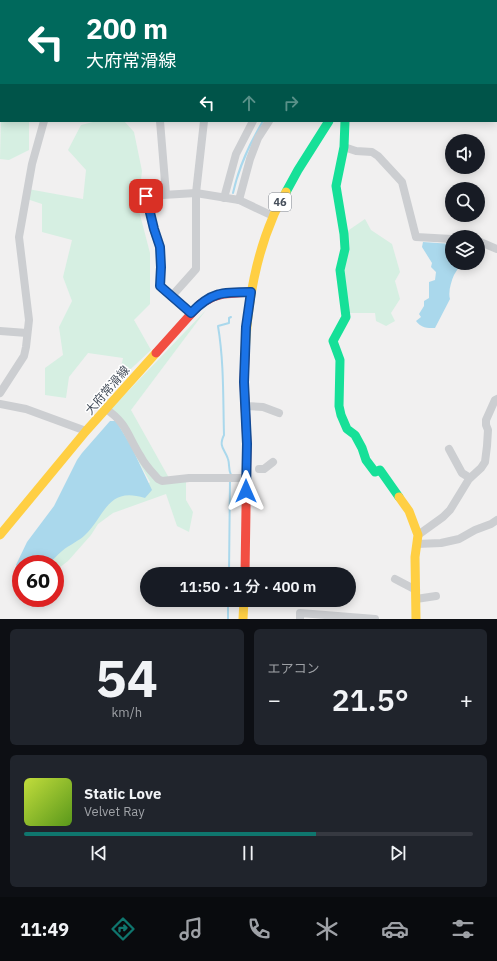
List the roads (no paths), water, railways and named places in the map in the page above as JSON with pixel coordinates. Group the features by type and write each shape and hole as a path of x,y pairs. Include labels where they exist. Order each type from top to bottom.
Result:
{"main road":[{"name":"46","path":"245,567 247,444 244,382 246,327 258,255 273,216 298,170 329,122"},
{"path":"345,122 344,147 336,186 344,234 345,249 340,270 346,317 333,341 340,360 339,406 347,429 355,435 366,460 375,472 380,470 406,506 417,540 415,547 416,619"},
{"name":"大府常滑線","path":"0,535 86,431 191,313 211,296 222,293 251,292"},
{"path":"243,619 244,607"}],"street":[{"path":"0,393 24,356 29,320 19,237 32,164 44,122"},
{"path":"160,122 166,194"},
{"path":"171,297 196,269 196,192 204,122"},
{"path":"226,198 236,154 252,122"},
{"path":"238,200 258,138 268,122"},
{"path":"344,147 356,151 372,152 378,156 402,182 416,237 445,239"},
{"path":"191,313 160,286 160,247 146,196 196,192 238,200 273,216"},
{"path":"485,244 497,250"},
{"path":"0,330 27,333"},
{"path":"417,540 444,517 470,478 485,462 488,446 488,430 486,420 495,400 497,399"},
{"path":"0,404 26,409 86,431"},
{"path":"245,406 263,407 279,413"},
{"path":"106,409 117,416 130,435 141,457 158,480 162,481 189,478 246,478"},
{"path":"449,449 462,473 470,478"},
{"path":"259,469 264,469 273,462"},
{"path":"417,540 441,543 458,539 497,520"},
{"path":"395,579 416,594 436,596"},
{"path":"300,619 300,612 375,619"}],"water":[{"path":"423,242 445,244 445,270 457,270 451,284 449,293 450,299 435,328 427,328 416,321 421,317 419,314 424,306 424,301 429,298 429,282 435,280 436,272 431,267 432,263 422,247"},
{"path":"110,421 116,421 131,446 152,490 145,498 132,495 115,499 103,511 85,535 58,555 21,555 27,542 54,506 82,453"}],"waterway":[{"path":"233,193 245,156 262,122"},
{"path":"231,317 229,318 229,323 218,326 223,380 224,435 222,445 228,459 231,475"},
{"path":"229,567 230,479"},
{"path":"228,607 228,619"}]}
